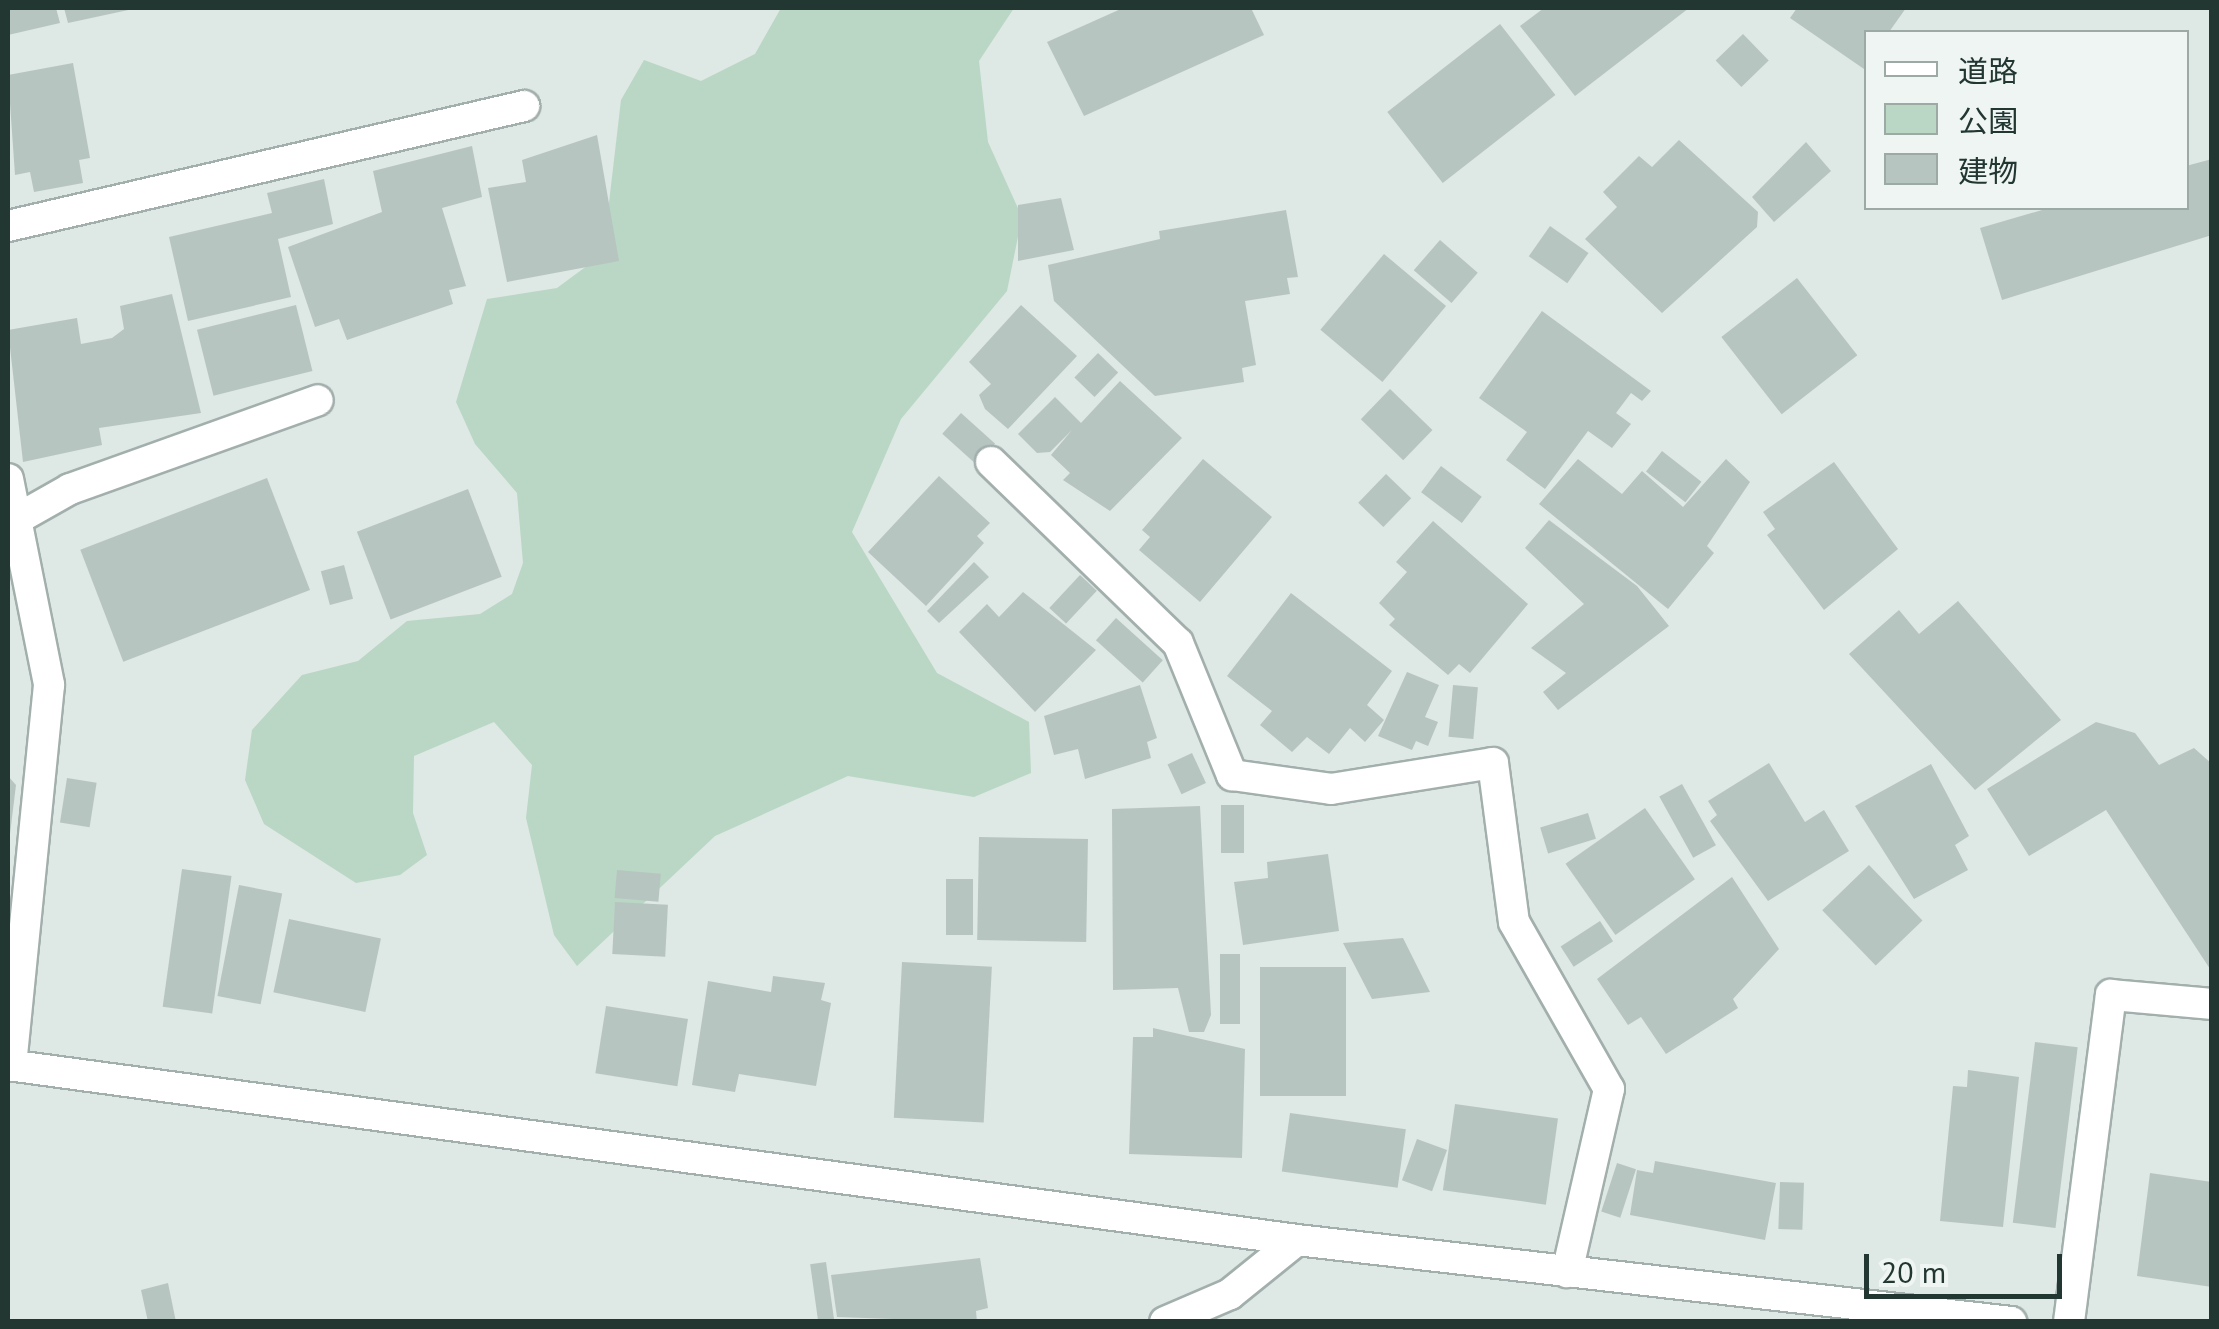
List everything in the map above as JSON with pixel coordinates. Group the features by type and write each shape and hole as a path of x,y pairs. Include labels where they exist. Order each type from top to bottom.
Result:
{"street":[{"path":"8,226 524,106"},
{"path":"17,520 70,490 318,400"},
{"path":"991,462 1178,643 1232,775 1331,789 1494,764 1514,922 1609,1089 1567,1272"},
{"path":"8,479 49,685 10,1065 1297,1240 2011,1322"},
{"path":"2069,1322 2111,995 2212,1004"},
{"path":"1165,1322 1230,1294 1297,1240"}],"green space":[{"path":"781,8 1014,8 979,61 988,142 1022,217 1007,291 901,419 852,532 937,673 1029,722 1031,773 974,797 848,776 715,836 577,966 554,935 526,818 532,765 494,722 414,756 413,813 427,855 400,875 356,883 264,824 245,780 252,730 302,675 358,661 407,621 480,614 512,594 523,563 517,493 475,444 456,402 487,299 557,288 603,254 621,100 644,60 701,81 755,54"}],"building":[{"path":"8,8 56,8 60,23 8,35"},
{"path":"64,8 133,8 133,9 68,23"},
{"path":"1123,8 1251,8 1264,35 1084,116 1047,42"},
{"path":"1544,8 1689,8 1575,96 1520,26"},
{"path":"1797,8 1906,8 1890,30 1864,30 1864,69 1790,18"},
{"path":"1500,24 1555,95 1443,183 1387,112"},
{"path":"1743,34 1769,61 1741,87 1716,60"},
{"path":"73,63 90,158 79,160 83,183 34,192 30,172 15,175 8,75"},
{"path":"597,135 619,261 507,282 488,188 526,182 522,160"},
{"path":"1679,140 1758,212 1757,227 1662,313 1585,239 1617,207 1603,192 1639,156 1652,167"},
{"path":"1806,142 1831,171 1774,222 1752,197"},
{"path":"472,146 482,197 442,208 466,286 449,290 453,304 347,340 339,319 315,327 288,247 382,212 373,171"},
{"path":"2212,159 2212,235 2002,300 1980,228 2042,210 2189,210 2189,165"},
{"path":"324,179 333,224 278,239 291,297 188,321 169,237 272,213 267,193"},
{"path":"1061,198 1074,250 1018,261 1018,205"},
{"path":"1286,210 1298,277 1287,278 1290,294 1245,301 1256,365 1242,368 1244,382 1155,396 1054,301 1048,265 1160,239 1159,231"},
{"path":"1550,226 1589,253 1567,283 1529,256"},
{"path":"1440,240 1478,273 1451,303 1414,270"},
{"path":"1384,254 1446,306 1382,382 1320,330"},
{"path":"1797,278 1857,355 1782,414 1721,337"},
{"path":"172,294 201,413 99,428 102,445 23,462 8,330 77,318 81,344 112,338 124,329 120,306"},
{"path":"296,305 312,371 213,396 197,330"},
{"path":"1021,305 1077,356 1008,429 985,409 979,395 991,384 969,362"},
{"path":"1542,311 1651,391 1642,401 1631,393 1616,413 1631,424 1612,448 1588,431 1545,489 1506,460 1527,432 1479,398"},
{"path":"1098,353 1118,372 1095,397 1074,377"},
{"path":"1120,381 1182,438 1110,511 1063,480 1070,473 1051,455 1072,430 1050,452 1037,453 1018,434 1055,397 1081,423"},
{"path":"1390,389 1432,430 1403,460 1361,419"},
{"path":"961,413 995,444 976,465 942,434"},
{"path":"1662,451 1701,482 1685,502 1646,471"},
{"path":"1203,459 1272,517 1200,602 1139,550 1150,537 1142,530"},
{"path":"1578,459 1622,494 1642,471 1683,507 1726,459 1750,482 1707,546 1714,553 1668,609 1539,504"},
{"path":"1834,462 1898,549 1824,610 1767,535 1775,529 1763,512"},
{"path":"1441,466 1482,497 1462,523 1421,492"},
{"path":"1386,474 1411,498 1383,527 1358,503"},
{"path":"939,476 990,523 977,536 984,543 926,606 868,552"},
{"path":"267,478 310,590 123,662 80,550"},
{"path":"468,489 502,577 391,619 357,532"},
{"path":"1549,520 1637,586 1669,626 1558,710 1543,692 1566,673 1531,648 1584,604 1525,548"},
{"path":"1433,521 1528,604 1470,673 1459,664 1448,675 1389,625 1395,619 1379,603 1407,572 1396,562"},
{"path":"974,562 989,577 939,623 927,611"},
{"path":"344,565 353,599 330,605 321,571"},
{"path":"1080,575 1097,591 1066,624 1049,608"},
{"path":"1023,592 1096,650 1035,712 959,632 987,604 999,617"},
{"path":"1291,593 1392,671 1367,705 1384,720 1365,742 1350,728 1329,754 1307,737 1292,752 1260,725 1272,711 1227,676"},
{"path":"1958,601 2061,720 1975,790 1849,654 1899,610 1919,634"},
{"path":"1116,618 1163,660 1143,682 1096,640"},
{"path":"1407,672 1439,685 1425,717 1438,722 1428,746 1416,741 1412,750 1378,736"},
{"path":"1140,685 1157,738 1147,742 1151,758 1085,779 1078,749 1054,755 1044,716"},
{"path":"1453,685 1478,687 1473,739 1448,737"},
{"path":"2096,722 2135,733 2159,765 2194,748 2212,764 2212,972 2106,810 2029,856 1987,789"},
{"path":"1192,753 1206,783 1181,794 1168,764"},
{"path":"1769,763 1805,822 1824,810 1849,851 1768,901 1710,821 1717,815 1708,801"},
{"path":"1931,764 1969,836 1955,845 1968,870 1914,899 1855,806"},
{"path":"8,776 16,785 10,834 8,834"},
{"path":"67,778 97,783 90,827 60,822"},
{"path":"1682,784 1716,845 1693,858 1659,797"},
{"path":"1221,805 1244,805 1244,853 1221,853"},
{"path":"1200,806 1211,1015 1204,1032 1189,1032 1178,988 1113,990 1112,809"},
{"path":"1645,808 1695,879 1615,935 1566,864"},
{"path":"1588,813 1596,839 1548,853 1540,828"},
{"path":"979,837 1088,839 1086,942 977,940"},
{"path":"1328,854 1339,931 1243,945 1234,882 1268,878 1267,862"},
{"path":"1869,865 1922,920 1876,966 1822,910"},
{"path":"182,869 232,876 212,1014 163,1007"},
{"path":"617,870 661,874 658,902 615,898"},
{"path":"1732,877 1779,949 1733,999 1738,1008 1666,1054 1641,1017 1628,1025 1597,979"},
{"path":"946,879 973,879 973,935 946,935"},
{"path":"239,885 282,893 261,1004 217,996"},
{"path":"615,902 668,905 665,957 612,954"},
{"path":"289,919 381,939 365,1012 273,992"},
{"path":"1600,921 1613,941 1574,967 1561,947"},
{"path":"1403,938 1430,992 1372,999 1343,943"},
{"path":"1220,954 1240,954 1240,1024 1220,1024"},
{"path":"902,962 992,967 984,1122 894,1118"},
{"path":"1260,967 1346,967 1346,1096 1260,1096"},
{"path":"773,976 825,983 821,1000 831,1003 816,1086 739,1074 735,1092 692,1085 708,981 771,992"},
{"path":"606,1006 688,1019 677,1086 595,1073"},
{"path":"1153,1028 1245,1049 1242,1158 1129,1154 1133,1037 1153,1037"},
{"path":"2035,1042 2078,1047 2055,1228 2013,1223"},
{"path":"1968,1070 2019,1077 2003,1227 1940,1221 1953,1086 1967,1087"},
{"path":"1455,1104 1558,1118 1546,1205 1443,1190"},
{"path":"1290,1113 1406,1129 1398,1188 1282,1171"},
{"path":"1417,1139 1447,1150 1432,1191 1402,1180"},
{"path":"1655,1161 1776,1183 1765,1240 1630,1215 1637,1170 1653,1173"},
{"path":"1617,1163 1636,1169 1620,1218 1601,1212"},
{"path":"2150,1173 2212,1182 2212,1287 2137,1276"},
{"path":"1780,1182 1804,1183 1802,1230 1778,1229"},
{"path":"980,1258 988,1308 976,1311 977,1322 837,1317 831,1275"},
{"path":"826,1262 834,1322 818,1322 810,1264"},
{"path":"168,1283 176,1322 148,1322 141,1290"}]}
